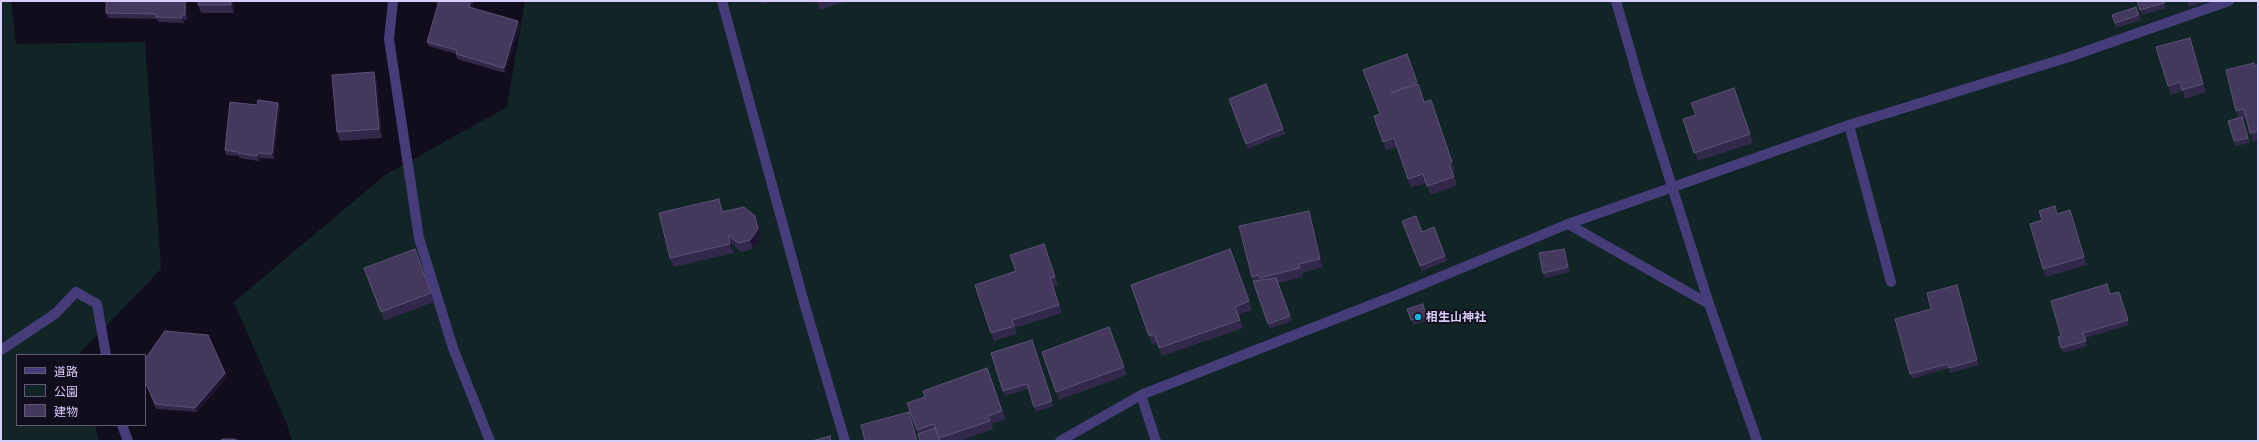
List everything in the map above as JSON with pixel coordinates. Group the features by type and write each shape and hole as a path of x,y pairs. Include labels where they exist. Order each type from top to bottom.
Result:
{"street":[{"path":"393,1 390,39 419,238 453,348 490,441"},
{"path":"722,1 805,306 845,441"},
{"path":"1616,1 1640,84 1709,304 1756,441"},
{"path":"1060,441 1141,395 1394,296 1568,224 1849,125 2069,57 2229,1"},
{"path":"1849,125 1890,282"},
{"path":"1568,224 1709,304"},
{"path":"1,350 56,313 76,292 97,304 106,354"},
{"path":"1141,395 1156,441"},
{"path":"122,426 128,441"}],"green space":[{"path":"1,1 11,1 16,44 145,42 161,269 79,354 16,354 16,426 95,426 99,441 1,441"},
{"path":"525,1 2258,1 2258,441 292,441 288,427 234,302 385,175 507,107"}],"building":[{"path":"106,1 185,1 185,15 182,15 182,18 156,17 156,14 106,13"},
{"path":"198,1 231,1 231,5 198,5"},
{"path":"439,1 471,1 469,7 518,21 504,68 456,54 457,50 427,42"},
{"path":"2137,1 2164,1 2164,3 2140,10"},
{"path":"2136,7 2139,15 2115,23 2112,15"},
{"path":"2190,38 2203,84 2182,90 2180,82 2168,86 2156,47"},
{"path":"1407,54 1417,82 1391,93 1418,84 1424,102 1431,100 1452,162 1449,164 1454,177 1427,186 1423,174 1408,179 1394,138 1383,142 1374,116 1380,114 1363,70"},
{"path":"2254,63 2255,66 2258,65 2258,131 2250,133 2244,109 2236,111 2226,70"},
{"path":"374,72 379,129 337,132 332,75"},
{"path":"1266,84 1283,129 1246,144 1229,99"},
{"path":"1734,88 1750,134 1694,153 1683,119 1696,115 1691,103"},
{"path":"258,100 278,103 272,154 258,153 257,156 225,150 230,102 257,105"},
{"path":"2242,117 2248,138 2234,141 2228,121"},
{"path":"719,199 722,212 744,207 755,216 758,229 750,240 738,243 728,235 730,244 670,258 659,213"},
{"path":"2055,206 2057,214 2070,210 2084,257 2043,269 2030,224 2042,220 2039,211"},
{"path":"1309,211 1320,259 1299,264 1300,268 1260,278 1259,275 1252,277 1239,226"},
{"path":"1416,216 1422,232 1434,227 1445,256 1420,266 1402,221"},
{"path":"1044,244 1055,277 1050,278 1059,305 1012,320 1014,326 991,333 975,285 1016,271 1010,255"},
{"path":"415,249 431,293 381,312 364,268"},
{"path":"1230,249 1249,301 1235,307 1240,320 1159,348 1154,334 1149,336 1131,285"},
{"path":"1564,249 1568,267 1543,273 1539,253"},
{"path":"1276,278 1290,316 1268,324 1253,281"},
{"path":"2107,284 2110,294 2119,292 2128,320 2083,333 2086,341 2061,348 2058,337 2061,336 2051,301"},
{"path":"1957,285 1977,360 1949,368 1947,364 1910,374 1895,319 1931,309 1927,293"},
{"path":"1423,304 1426,316 1411,320 1407,309"},
{"path":"1109,327 1124,367 1056,392 1042,352"},
{"path":"165,331 208,335 225,373 195,408 155,404 146,383 146,358"},
{"path":"1032,340 1052,401 1034,407 1027,384 1003,391 991,353"},
{"path":"987,368 1002,411 988,416 990,421 939,438 934,424 917,430 907,403 925,397 923,391"},
{"path":"909,412 917,441 865,441 861,425"},
{"path":"935,428 940,441 920,441 918,434"},
{"path":"830,436 831,441 812,441"},
{"path":"223,439 234,439 239,441 219,441"}],"place":[{"name":"相生山神社","path":"1418,317"}]}
